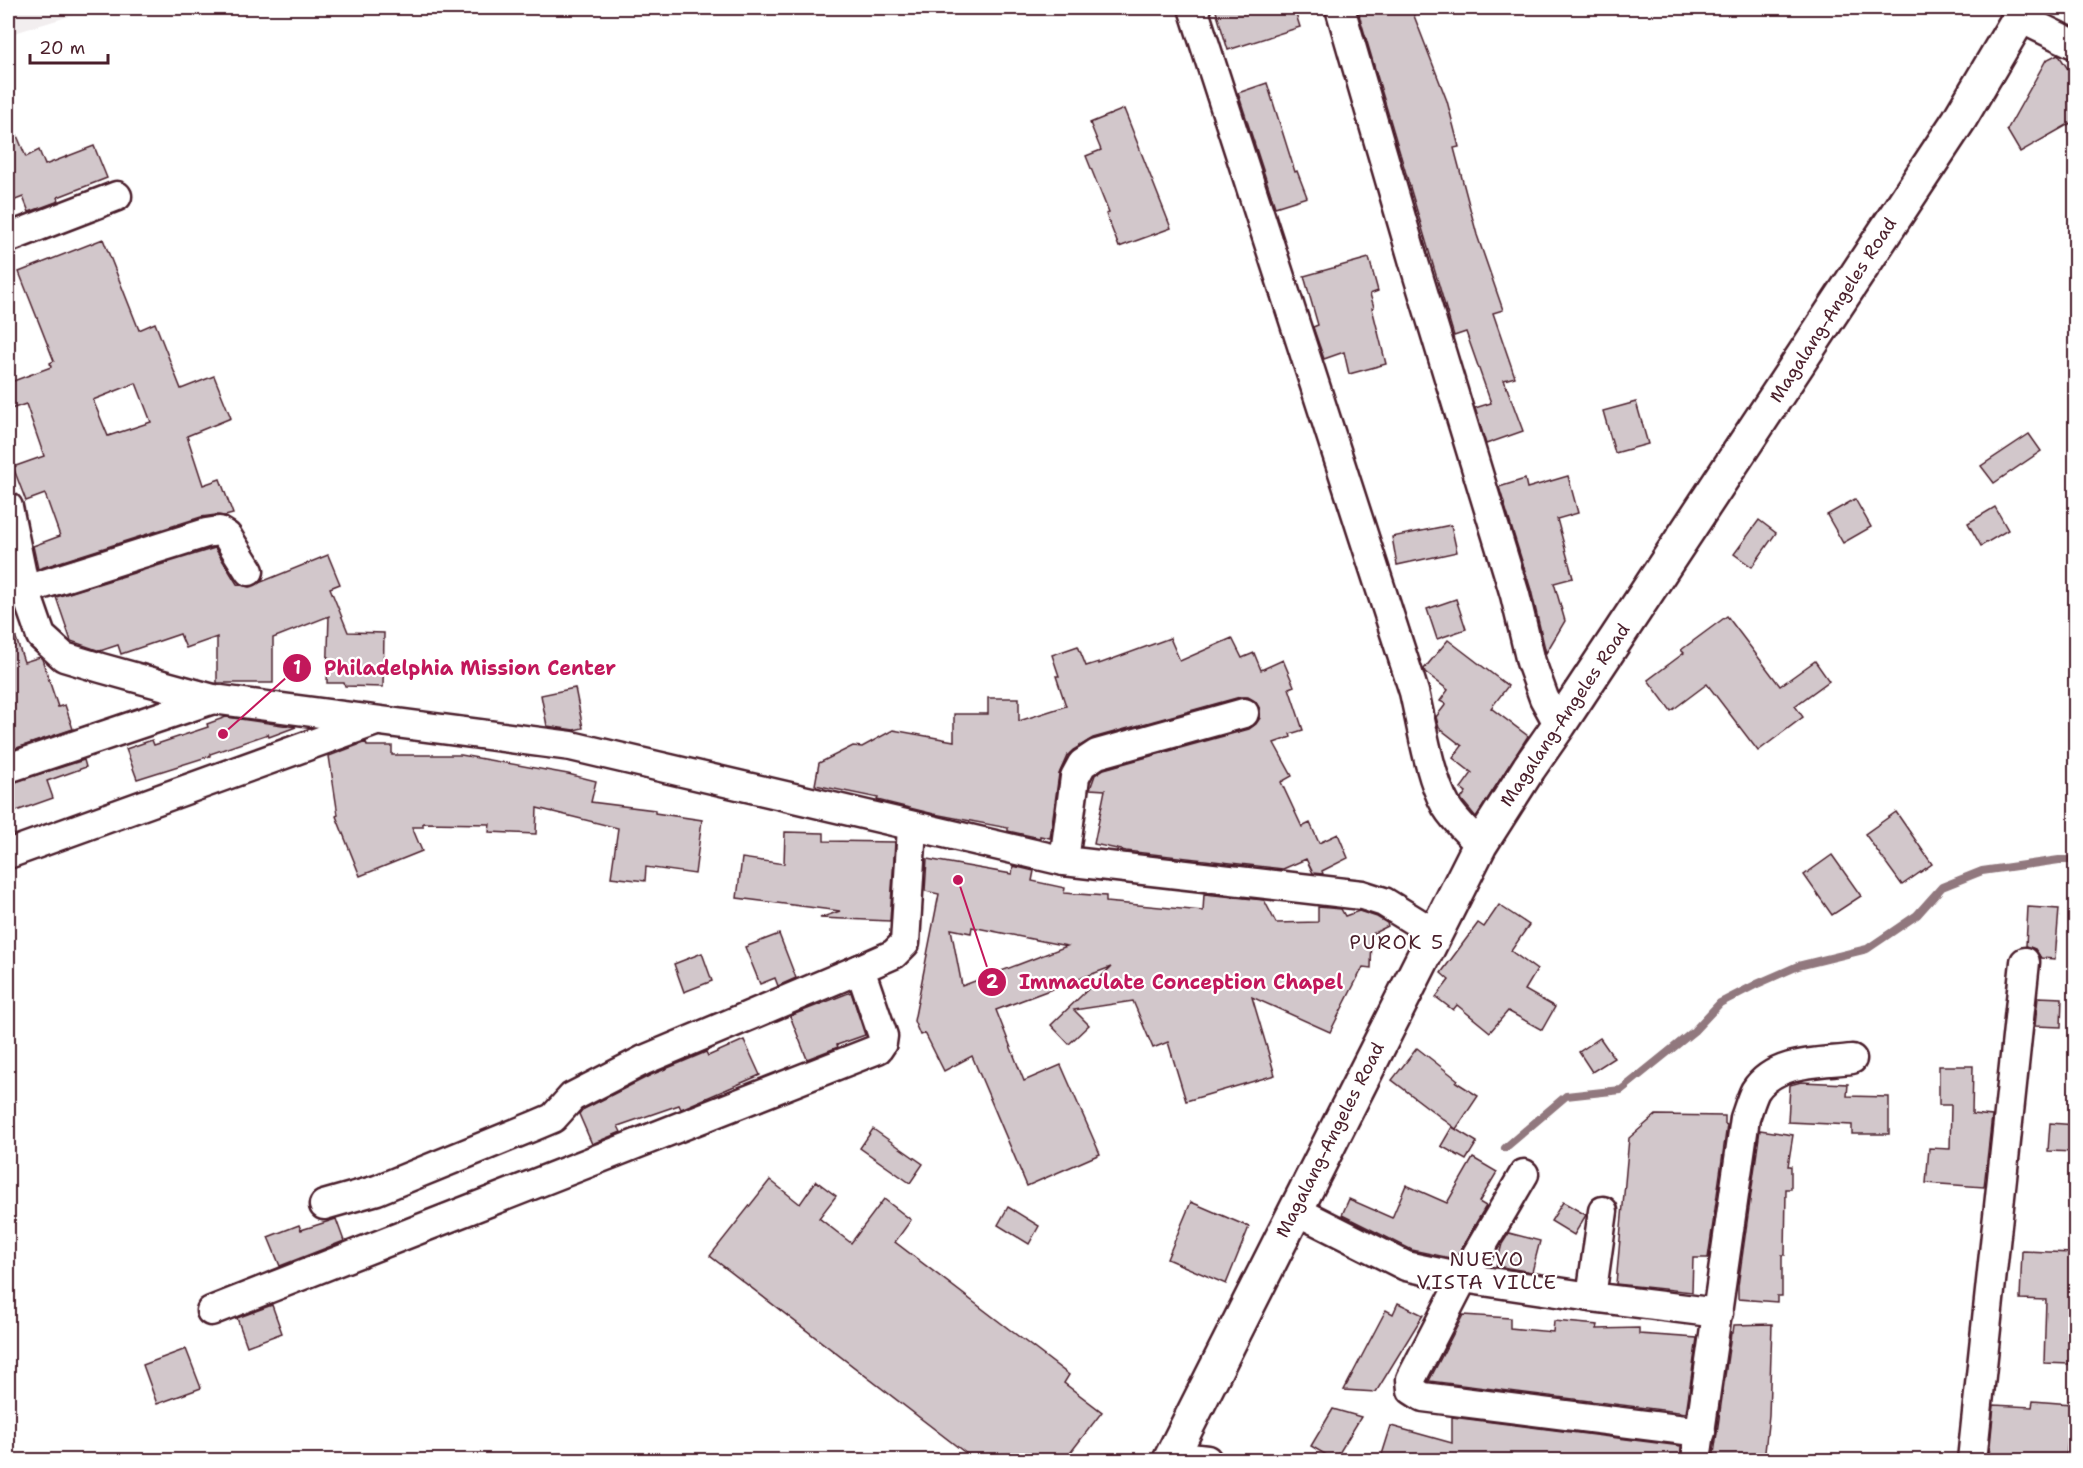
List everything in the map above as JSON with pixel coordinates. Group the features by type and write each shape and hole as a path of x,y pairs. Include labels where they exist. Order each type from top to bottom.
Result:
{"main road":[{"name":"Magalang-Angeles Road","path":"1171,1458 1480,845 1528,768 1559,725 1959,120 2021,12"}],"street":[{"path":"1193,8 1414,692 1435,777 1445,805 1458,823 1480,845"},
{"path":"1340,8 1415,266 1515,595 1531,662 1544,698 1559,725"},
{"path":"2021,12 2076,45"},
{"path":"8,238 117,196"},
{"path":"8,507 22,604 41,636 64,657 213,699 571,746 1064,861 1362,895 1384,902 1434,933"},
{"path":"22,604 206,532 219,531 227,536 249,572"},
{"path":"8,768 213,699"},
{"path":"1064,861 1075,777 1082,764 1097,754 1244,713"},
{"path":"8,854 378,721"},
{"path":"324,1205 377,1190 553,1118 572,1097 644,1060 894,954 905,943 912,827"},
{"path":"1972,1461 2025,962"},
{"path":"211,1311 878,1049 883,1036 860,969"},
{"path":"1696,1461 1745,1118 1756,1091 1772,1074 1793,1066 1852,1059"},
{"path":"1524,1174 1463,1278 1412,1379 1412,1390 1423,1397 1701,1432"},
{"path":"1295,1210 1406,1266 1463,1278 1718,1313"},
{"path":"1591,1297 1603,1211"},
{"path":"1171,1458 1207,1461"}],"shaded area":[{"path":"8,8 96,8 8,35"}],"building":[{"path":"1215,8 1294,8 1300,27 1228,50"},
{"path":"1357,8 1411,8 1447,101 1459,147 1454,148 1477,235 1503,310 1493,313 1515,377 1504,380 1523,431 1486,444 1475,408 1491,403 1466,332 1454,336"},
{"path":"2058,54 2076,81 2076,120 2020,152 2007,130 2046,60"},
{"path":"1267,83 1295,172 1297,171 1307,197 1275,207 1238,93"},
{"path":"1124,109 1171,228 1119,247 1106,214 1109,213 1086,156 1101,150 1090,123"},
{"path":"8,114 26,157 39,150 45,165 94,146 107,178 58,197 59,201 29,212 23,197 8,203"},
{"path":"103,239 139,330 155,323 181,389 214,376 231,418 187,436 203,485 220,479 233,514 201,517 38,569 33,546 60,536 45,494 26,501 13,467 44,456 26,404 8,410 8,383 51,367 50,363 54,361 19,272","holes":["136,383 151,422 108,436 93,400"]},
{"path":"1369,258 1378,291 1370,294 1374,307 1372,308 1386,364 1349,374 1344,352 1324,359 1313,327 1318,325 1304,276"},
{"path":"1636,402 1648,444 1615,453 1603,411"},
{"path":"2029,434 2041,451 1994,483 1981,466"},
{"path":"1568,476 1578,513 1557,519 1573,578 1554,583 1565,621 1546,653 1531,590 1499,487 1525,479 1527,488"},
{"path":"1855,499 1871,527 1843,543 1827,515"},
{"path":"1995,507 2008,530 1981,546 1968,523"},
{"path":"1759,520 1776,533 1752,567 1734,554"},
{"path":"1451,525 1457,552 1397,565 1392,537"},
{"path":"215,548 237,584 249,587 328,555 340,584 330,588 348,632 384,633 383,687 327,683 329,616 273,638 273,683 217,683 217,637 186,648 180,634 121,654 118,645 100,651 71,641 56,597"},
{"path":"1456,599 1466,629 1437,639 1427,609"},
{"path":"1727,616 1780,686 1815,661 1829,681 1795,706 1803,717 1758,751 1707,684 1671,711 1648,680 1684,653 1681,650"},
{"path":"11,623 24,662 40,657 42,659 58,707 65,705 73,729 8,751 8,624"},
{"path":"1170,638 1180,661 1232,638 1242,658 1254,653 1261,670 1283,660 1294,686 1289,688 1303,730 1274,743 1292,776 1281,782 1302,827 1310,823 1319,843 1338,834 1348,858 1322,871 1323,874 1313,873 1306,859 1283,869 1126,851 1094,844 1105,790 1090,789 1095,775 1104,769 1249,729 1260,718 1260,709 1255,701 1248,697 1240,697 1093,738 1073,750 1067,756 1059,774 1050,838 1008,831 1008,828 934,814 877,800 878,798 815,785 819,763 853,746 862,747 893,730 954,741 954,714 988,714 988,698 1019,698 1019,721 1066,706 1052,655 1078,646 1086,666 1099,662 1099,664"},
{"path":"1448,640 1508,686 1491,708 1528,736 1476,817 1461,799 1466,792 1461,788 1472,773 1453,758 1462,746 1439,728 1436,717 1446,704 1440,701 1448,690 1424,669"},
{"path":"575,688 583,728 574,730 547,726 541,695"},
{"path":"226,717 296,727 269,737 268,734 210,754 210,756 137,779 126,749 152,740 154,745 208,727 207,724"},
{"path":"366,742 367,746 392,746 392,755 461,755 568,774 596,781 591,802 655,810 655,813 702,820 695,874 646,867 645,881 611,877 618,828 537,808 536,834 489,832 490,824 423,823 423,827 412,827 422,851 360,876 336,816 338,815 329,756"},
{"path":"84,760 86,767 47,781 53,798 8,814 8,784"},
{"path":"1896,812 1932,864 1902,885 1865,834"},
{"path":"785,832 824,833 824,841 895,842 890,921 820,918 840,911 737,898 742,858 784,864"},
{"path":"1832,855 1861,896 1832,915 1804,875"},
{"path":"927,859 1012,874 1013,866 1034,871 1032,881 1065,888 1064,893 1106,896 1106,902 1203,911 1204,894 1264,900 1276,923 1318,922 1318,907 1341,909 1345,916 1359,911 1377,917 1388,926 1372,934 1371,968 1363,967 1330,1032 1252,997 1275,1075 1186,1101 1168,1042 1153,1048 1133,1001 1074,1010 1089,1025 1069,1044 1051,1025 1111,967 996,1010 1024,1081 1061,1065 1100,1154 1027,1186 972,1056 944,1071 925,1033 920,1035 914,1021 939,894 925,891","holes":["972,927 1067,946 962,986 951,929 971,933"]},
{"path":"1499,905 1529,925 1511,951 1537,970 1525,990 1555,1007 1542,1030 1508,1011 1490,1032 1457,1005 1453,1010 1436,997 1449,980 1441,973 1478,923 1484,927"},
{"path":"2028,907 2059,909 2055,959 2041,958 2035,949 2026,946"},
{"path":"779,934 796,978 778,986 775,978 760,984 745,947"},
{"path":"702,953 712,981 684,992 674,964"},
{"path":"851,992 865,1035 807,1059 790,1016"},
{"path":"2038,997 2062,998 2061,1027 2035,1026"},
{"path":"1600,1038 1614,1058 1592,1072 1579,1052"},
{"path":"744,1040 760,1075 681,1109 679,1105 618,1126 621,1132 592,1144 579,1114 582,1110 651,1075 706,1052 708,1056"},
{"path":"1417,1048 1458,1080 1456,1082 1478,1096 1456,1129 1392,1080"},
{"path":"1939,1066 1973,1066 1972,1114 1992,1116 1984,1187 1926,1183 1929,1148 1950,1149 1951,1105 1939,1105"},
{"path":"1801,1082 1848,1084 1847,1096 1889,1097 1889,1134 1852,1134 1852,1125 1788,1122 1790,1085"},
{"path":"1656,1115 1725,1116 1727,1125 1708,1258 1693,1258 1692,1292 1616,1284 1629,1138"},
{"path":"2050,1123 2076,1125 2076,1152 2048,1151"},
{"path":"1452,1127 1477,1142 1466,1160 1441,1146"},
{"path":"873,1129 923,1164 910,1183 860,1148"},
{"path":"1760,1130 1793,1135 1788,1166 1791,1166 1791,1189 1786,1189 1782,1296 1777,1296 1777,1302 1738,1299"},
{"path":"1473,1158 1497,1172 1479,1202 1486,1206 1455,1259 1412,1250 1342,1215 1349,1199 1392,1218 1406,1185 1447,1203"},
{"path":"770,1180 800,1204 816,1181 836,1196 819,1218 851,1243 884,1199 911,1220 895,1242 1069,1375 1064,1383 1102,1412 1064,1461 976,1461 710,1256"},
{"path":"1191,1202 1249,1227 1226,1284 1167,1259"},
{"path":"1563,1202 1586,1215 1574,1235 1551,1221"},
{"path":"1008,1207 1039,1226 1029,1244 998,1225"},
{"path":"336,1219 344,1241 280,1266 268,1237 299,1225 301,1230"},
{"path":"1509,1233 1540,1241 1532,1272 1496,1266 1502,1244"},
{"path":"2022,1251 2072,1253 2070,1364 2044,1363 2046,1300 2020,1299"},
{"path":"1398,1303 1423,1315 1376,1392 1344,1390 1386,1310 1393,1314"},
{"path":"272,1305 282,1333 247,1346 237,1318"},
{"path":"1463,1315 1510,1318 1510,1328 1553,1332 1554,1321 1598,1325 1597,1329 1639,1328 1639,1334 1697,1338 1686,1413 1429,1381"},
{"path":"1772,1324 1769,1415 1764,1461 1713,1461 1734,1325"},
{"path":"186,1349 201,1388 157,1404 143,1365"},
{"path":"2033,1401 2071,1404 2066,1461 2027,1461 2028,1459 1989,1456 1994,1405 2032,1407"},
{"path":"1333,1409 1361,1417 1335,1460 1311,1446"},
{"path":"1452,1417 1681,1446 1680,1461 1380,1461 1391,1426 1452,1443"}],"waterway":[{"path":"1505,1148 1566,1096 1621,1090 1694,1031 1720,1003 1798,966 1867,949 1917,915 1942,887 1982,871 2059,860 2076,860"}],"place":[{"name":"Philadelphia Mission Center","path":"223,734"},
{"name":"Immaculate Conception Chapel","path":"958,880"}],"district":[{"name":"PUROK 5","path":"1397,942"},
{"name":"NUEVO VISTA VILLE","path":"1487,1270"}]}
